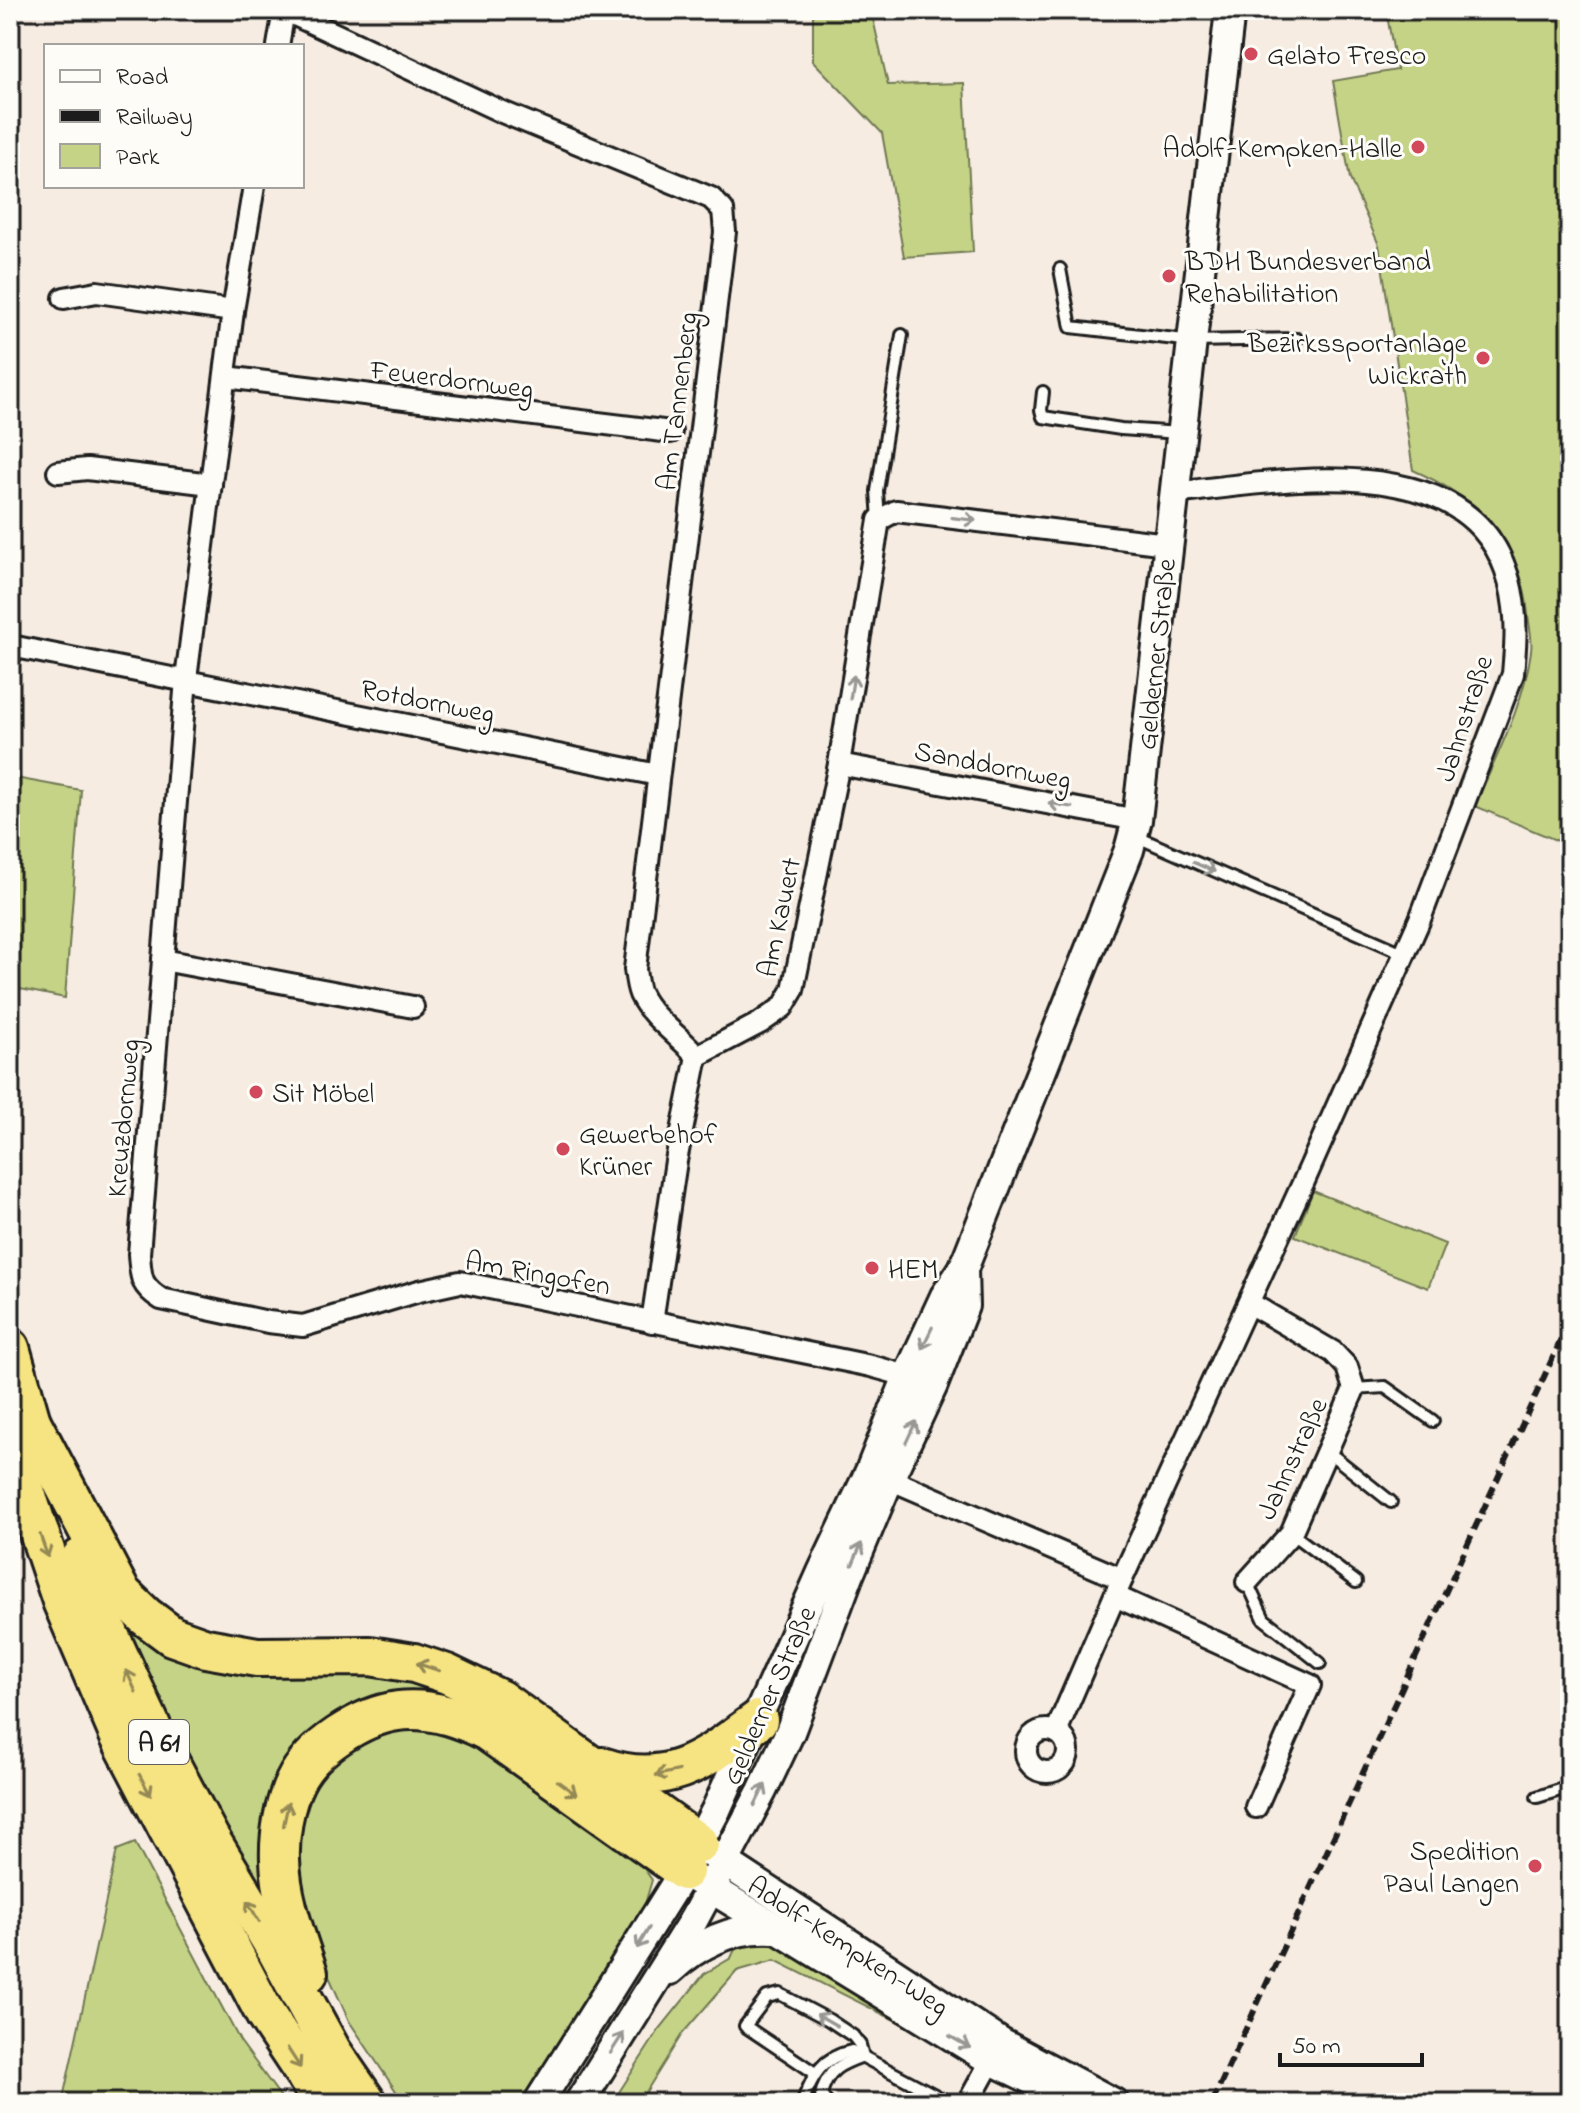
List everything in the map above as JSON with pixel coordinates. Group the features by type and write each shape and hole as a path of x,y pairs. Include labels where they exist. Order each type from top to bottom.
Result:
{"highway":[{"name":"A 61","path":"10,1348 18,1430 62,1601 120,1737 265,2014 324,2103"},
{"name":"A 61","path":"18,1430 154,1733 209,1837 276,1949 332,2052 367,2103"},
{"path":"18,1430 121,1593 172,1636 206,1648 257,1657 370,1656 414,1663 447,1674 499,1699 586,1762 704,1867"},
{"path":"332,2052 285,1900 280,1859 284,1814 295,1780 320,1751 349,1727 400,1711 464,1720 505,1741 704,1867"},
{"path":"586,1762 648,1776 668,1774 699,1761 758,1720"}],"main road":[{"name":"Gelderner Straße","path":"538,2103 704,1867 790,1732 849,1575 880,1475 920,1380 945,1296 963,1269 1135,828 1230,10"},
{"name":"Gelderner Straße","path":"579,2103 656,1983 704,1867 758,1720 823,1570 880,1475"},
{"name":"Adolf-Kempken-Weg","path":"704,1867 773,1929 996,2052 1080,2103"},
{"name":"Adolf-Kempken-Weg","path":"704,1867 848,1941 996,2052 1114,2103"},
{"path":"656,1983 687,1954 727,1933 756,1928 773,1929"}],"street":[{"path":"278,44 284,10"},
{"name":"Am Tannenberg","path":"284,10 502,112 711,198 723,210 725,232 635,969 639,992 650,1009 697,1056"},
{"name":"Kreuzdornweg","path":"141,1281 139,1254 186,679 233,311 254,188"},
{"path":"64,298 97,292 233,311"},
{"name":"Feuerdornweg","path":"226,377 671,432"},
{"path":"58,472 87,469 211,484"},
{"name":"Jahnstraße","path":"1056,1732 1420,919 1513,674 1516,631 1507,575 1491,540 1452,503 1422,490 1376,480 1263,482 1174,493"},
{"path":"879,520 896,511 1167,544"},
{"name":"Am Kauert","path":"697,1056 760,1023 783,1007 793,990 839,764 879,520"},
{"path":"16,647 186,679"},
{"name":"Rotdornweg","path":"186,679 658,775"},
{"name":"Sanddornweg","path":"839,764 1135,828"},
{"path":"163,960 413,1007"},
{"path":"652,1322 676,1161 697,1056"},
{"name":"Am Ringofen","path":"141,1281 147,1290 161,1299 268,1322 303,1326 460,1282 871,1366 920,1380"},
{"name":"Jahnstraße","path":"1247,1582 1291,1533 1354,1389 1347,1367 1333,1352 1249,1303"},
{"path":"880,1475 1118,1588 1310,1685 1256,1807"},
{"path":"966,2102 996,2052"}],"lane":[{"path":"1060,269 1071,327 1193,341 1297,339"},
{"name":"Am Kauert","path":"879,520 877,491 902,335"},
{"path":"1043,392 1043,417 1121,429 1182,433"},
{"path":"1135,828 1403,953"},
{"path":"1354,1389 1385,1387 1433,1421"},
{"path":"1327,1451 1391,1502"},
{"path":"1291,1533 1356,1582"},
{"path":"1247,1582 1264,1619 1320,1663"},
{"path":"1537,1797 1570,1787"},
{"path":"815,2073 745,2026 767,1997 780,1994 829,2020 853,2036 863,2056"},
{"path":"802,2103 820,2066 839,2054 852,2051 966,2102"},
{"path":"827,2103 822,2098 822,2091 834,2067 863,2056"}],"green space":[{"path":"813,10 871,10 888,85 964,83 973,252 904,257 882,133 813,61"},
{"name":"Bezirkssportanlage Wickrath","path":"1386,10 1570,10 1570,846 1475,806 1516,711 1527,671 1531,637 1524,588 1516,564 1493,525 1458,494 1413,470 1379,245 1350,179 1333,81 1397,70"},
{"path":"10,777 81,790 65,998 10,987"},
{"path":"1313,1191 1445,1244 1428,1288 1295,1236"},
{"path":"113,1598 133,1617 391,1667 530,1730 403,1700 286,1782 298,1964 191,1773"},
{"path":"414,1723 468,1734 636,1857 652,1880 638,1928 525,2103 404,2103 349,2021 304,1921 294,1837 309,1784 346,1746"},
{"path":"135,1843 240,2041 285,2103 62,2103 117,1850"},
{"path":"775,1939 960,2053 775,1960 737,1971 682,2034 639,2103 612,2103 659,2030 704,1974 731,1958 735,1941"}],"railway":[{"path":"1212,2103 1570,1320"}],"place":[{"name":"Gelato Fresco","path":"1251,54"},
{"name":"Adolf-Kempken-Halle","path":"1418,147"},
{"name":"BDH Bundesverband Rehabilitation","path":"1169,276"},
{"name":"Bezirkssportanlage Wickrath","path":"1483,358"},
{"name":"Sit Möbel","path":"256,1092"},
{"name":"Gewerbehof Krüner","path":"563,1149"},
{"name":"HEM","path":"872,1268"},
{"name":"Spedition Paul Langen","path":"1535,1866"}]}
